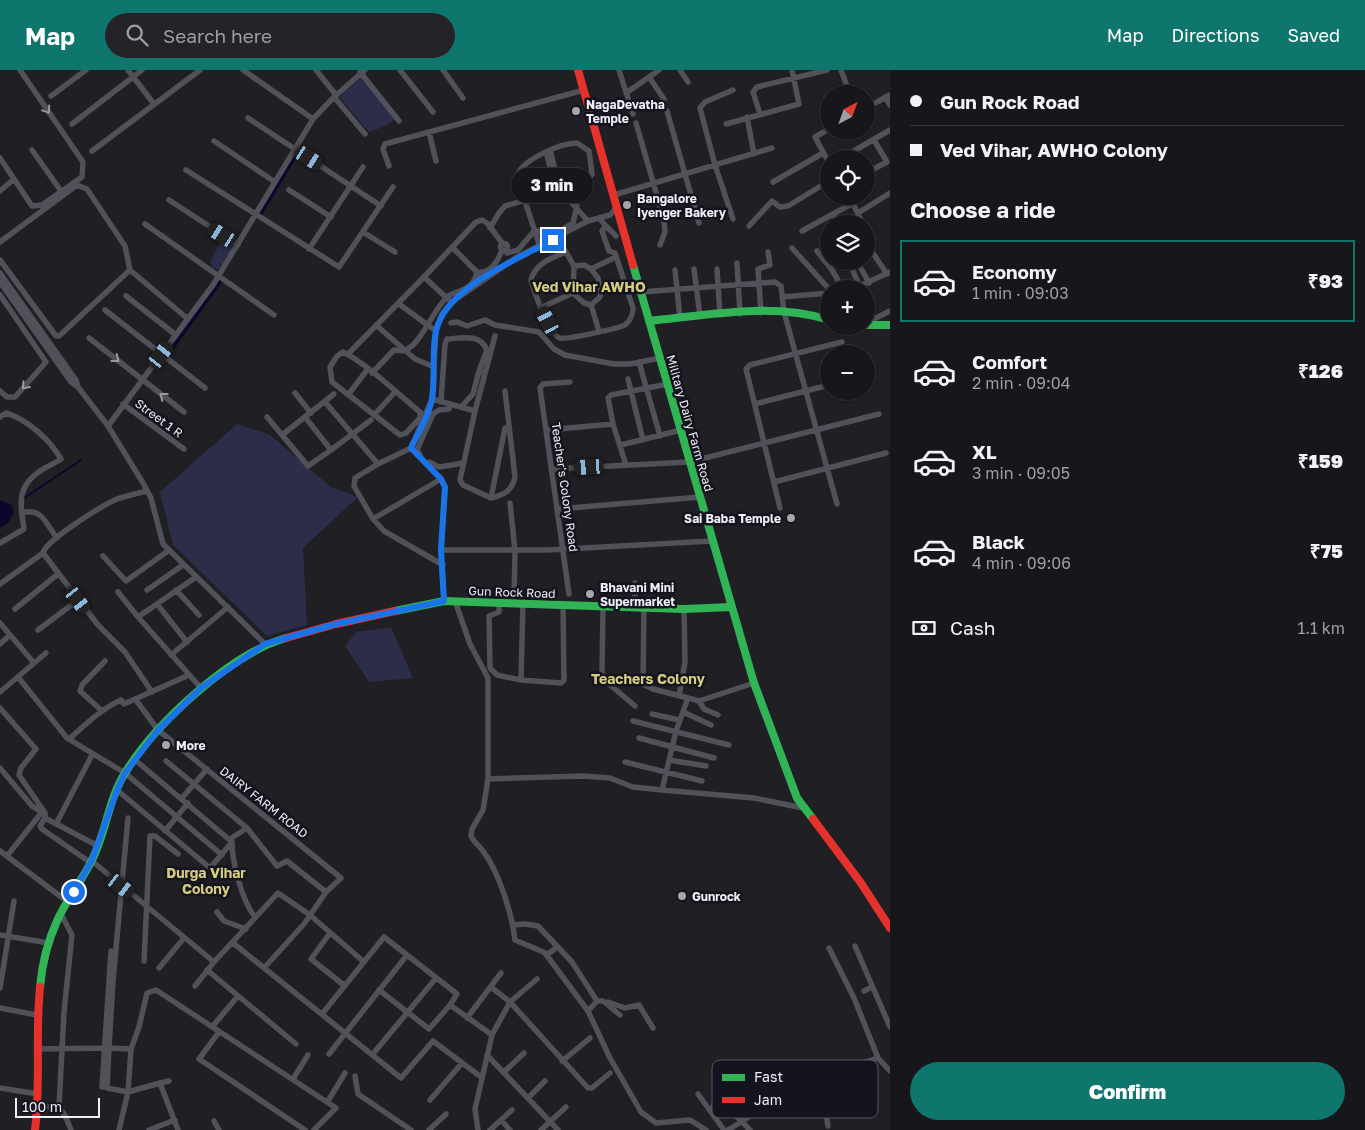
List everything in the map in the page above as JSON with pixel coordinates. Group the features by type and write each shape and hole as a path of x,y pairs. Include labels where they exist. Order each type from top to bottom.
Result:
{"main road":[{"name":"Military Dairy Farm Road","path":"578,70 754,683 793,789 803,808 861,883 890,928"},
{"path":"649,321 700,316 784,312 812,314 820,317"},
{"path":"875,324 890,325"},
{"name":"Gun Rock Road","path":"35,1130 38,1106 37,1015 43,958 48,943 60,914 92,862 117,790 125,773 158,730 201,688 265,644 336,624 444,601 523,602 603,607 684,609 731,606"}],"street":[{"path":"0,158 32,206 42,205 82,176 83,162 20,70"},
{"path":"51,96 86,70"},
{"path":"128,70 154,104"},
{"path":"72,124 142,70"},
{"path":"92,151 154,104 192,72 200,70"},
{"path":"243,70 313,119"},
{"path":"316,70 365,134"},
{"path":"400,70 433,112"},
{"path":"443,70 463,98"},
{"path":"618,70 633,114"},
{"path":"626,93 659,70"},
{"path":"680,70 688,82"},
{"path":"726,124 799,104 792,70"},
{"path":"760,114 754,89 827,70"},
{"path":"841,70 847,85"},
{"path":"108,426 219,275 313,119 361,71 399,121"},
{"path":"649,77 664,99"},
{"path":"389,166 383,149 386,144 584,90"},
{"path":"733,90 705,102 700,108 715,165 733,219"},
{"path":"875,103 888,96 890,105"},
{"path":"667,111 699,223"},
{"path":"747,117 754,154"},
{"path":"248,118 381,206"},
{"path":"636,123 666,232 660,245"},
{"path":"875,139 890,130"},
{"path":"429,132 436,161"},
{"path":"820,134 815,137 822,150"},
{"path":"856,150 874,140 888,164 875,169"},
{"path":"214,141 275,182"},
{"path":"490,228 498,213 505,206 525,201 589,180 592,170 589,151 577,143 548,151 532,160 518,173 525,201 540,247"},
{"path":"614,195 772,148"},
{"path":"32,150 61,191"},
{"path":"548,151 558,190 577,206 588,221"},
{"path":"774,182 820,155"},
{"path":"309,249 363,167"},
{"path":"186,170 339,267 393,186"},
{"path":"0,191 14,179"},
{"path":"0,242 77,186 82,186 87,189 125,246 130,270 188,319"},
{"path":"749,226 772,200 780,207 788,206 820,186"},
{"path":"289,190 331,217"},
{"path":"854,205 858,213 890,193"},
{"path":"169,200 238,245"},
{"path":"802,231 849,205"},
{"path":"535,230 554,235 574,223 577,206"},
{"path":"443,565 394,538 373,519 353,482 378,464 411,448 432,399 432,366 436,331 442,314 452,302 512,260 588,221 610,214 617,207"},
{"path":"610,214 621,222"},
{"path":"599,218 616,236"},
{"path":"348,354 399,304 476,222 482,220 490,228 512,260"},
{"path":"145,224 274,315"},
{"path":"566,252 542,264 532,274 531,280 540,308 554,334 560,338 624,325 633,314 626,283 615,253 609,251 605,244 602,231 606,226"},
{"path":"504,249 518,250 535,230"},
{"path":"363,232 395,252"},
{"path":"558,238 574,266 573,293 584,303 591,305"},
{"path":"452,247 484,279"},
{"path":"792,248 821,280"},
{"path":"477,272 490,270 504,249"},
{"path":"817,251 838,280"},
{"path":"761,313 758,267 770,265 768,252"},
{"path":"591,269 616,257"},
{"path":"875,258 889,273 875,280"},
{"path":"0,260 56,336"},
{"path":"737,263 740,314"},
{"path":"574,266 584,265 591,269 598,278 601,292 600,298 591,305"},
{"path":"717,268 720,315"},
{"path":"694,269 700,316"},
{"path":"52,346 52,339 59,336 81,318 130,270"},
{"path":"675,270 680,318"},
{"path":"348,395 370,371 394,350 405,350 418,340 446,297 464,290 474,280 477,272"},
{"path":"0,273 31,323 47,333 51,330"},
{"path":"424,277 452,302"},
{"path":"0,282 61,365 71,382 78,387 108,426 147,491 159,536 168,551 265,644"},
{"path":"601,292 626,283"},
{"path":"641,292 697,287 778,284 837,504"},
{"path":"540,308 573,293"},
{"path":"782,297 820,295"},
{"path":"0,296 46,362 15,396 7,397 0,391"},
{"path":"126,296 176,336"},
{"path":"399,304 426,326 436,331"},
{"path":"591,305 599,331"},
{"path":"105,310 205,388"},
{"path":"875,319 890,310"},
{"path":"451,323 457,322 467,326 485,320 495,325 539,332 554,349 565,355 614,364 660,358"},
{"path":"20,326 31,323"},
{"path":"26,333 31,323"},
{"path":"376,325 416,359 432,366"},
{"path":"41,330 52,346 61,365"},
{"path":"461,407 473,394 495,336"},
{"path":"441,401 445,344 447,339 470,337 484,344 487,350 461,483 491,498 508,492 513,485 515,477 505,392"},
{"path":"89,338 184,412"},
{"path":"780,508 746,372 748,366 842,342"},
{"path":"420,412 420,418 402,435 373,418 332,382 330,367 337,356 343,352 348,354 426,416"},
{"path":"639,362 660,436"},
{"path":"628,379 643,440"},
{"name":"Teacher's Colony Road","path":"570,382 543,384 540,388 570,594"},
{"path":"626,464 613,424 608,398 611,395 668,384"},
{"path":"755,404 820,387"},
{"path":"267,417 308,466 373,418 395,392"},
{"path":"295,393 311,413"},
{"path":"282,435 334,394"},
{"path":"432,399 475,410"},
{"path":"324,402 378,464"},
{"name":"Street 1 R","path":"123,404 184,449"},
{"path":"450,404 449,409 436,411 430,418 418,452 435,467 464,463"},
{"path":"0,417 6,413 20,418 61,459 41,470 23,490 20,500 24,529 0,543"},
{"path":"551,469 689,462 879,414"},
{"path":"305,417 331,450"},
{"path":"547,430 613,424"},
{"path":"491,498 506,428"},
{"path":"621,446 681,430"},
{"path":"411,448 441,479 445,487 441,550 444,601"},
{"path":"774,482 886,453"},
{"path":"373,519 441,479"},
{"path":"0,584 43,553 46,546 108,504 147,491"},
{"path":"558,509 700,497"},
{"path":"510,503 515,550 514,602"},
{"path":"22,513 32,510 37,512 57,538"},
{"path":"441,550 564,549 712,541"},
{"path":"103,556 126,581 168,551"},
{"path":"43,553 98,625 125,652 152,692"},
{"path":"147,590 183,565"},
{"path":"15,609 58,574"},
{"path":"138,617 196,577"},
{"path":"634,607 635,583"},
{"path":"176,590 199,614"},
{"path":"118,592 201,688"},
{"path":"38,630 78,600"},
{"path":"455,601 470,644 488,678 488,779 483,810 472,830 471,836 492,867 514,925 515,940 545,953 588,1011 610,1058 644,1116 656,1123 690,1120 706,1130"},
{"path":"499,602 500,612 489,616 490,668 497,675 522,680 563,682 563,605"},
{"path":"522,680 523,602"},
{"path":"157,604 187,642"},
{"path":"171,655 228,607"},
{"path":"603,607 602,673 609,684 636,706"},
{"path":"644,607 642,680 646,687 699,701 754,683"},
{"path":"679,696 685,662 684,609"},
{"path":"0,623 34,663"},
{"path":"0,644 10,635"},
{"path":"0,692 46,653"},
{"path":"102,711 80,691 82,685 105,661"},
{"path":"69,740 102,711 121,700 124,704 136,700 189,675"},
{"path":"18,678 69,740 125,773 222,855"},
{"path":"662,790 676,731 688,698"},
{"name":"DAIRY FARM ROAD","path":"136,700 158,730 341,878 326,892"},
{"path":"699,701 704,710 718,715"},
{"path":"0,708 36,749 21,768 19,775 44,814"},
{"path":"683,712 711,725"},
{"path":"652,714 680,720"},
{"path":"633,721 729,745"},
{"path":"639,738 714,758"},
{"path":"56,824 92,755"},
{"path":"134,760 231,840 232,856 249,909 255,917"},
{"path":"669,760 706,766"},
{"path":"166,761 247,828 277,866 287,861 326,892 310,915 264,968"},
{"path":"625,762 702,780"},
{"path":"0,768 32,806 56,824 98,846"},
{"path":"182,798 207,769"},
{"path":"488,779 583,776 610,778 633,787 754,798 803,808"},
{"path":"117,790 210,868 222,855 231,840 247,828"},
{"path":"160,841 188,803"},
{"path":"7,856 44,814"},
{"path":"44,814 40,826 42,829 92,862 214,962"},
{"path":"106,1048 128,818"},
{"path":"144,961 150,836 155,836 178,854"},
{"path":"0,851 68,902"},
{"path":"194,986 278,893 310,915 364,962"},
{"path":"0,988 14,901"},
{"path":"217,912 224,921 246,929"},
{"path":"59,1107 61,1049 72,935 60,914"},
{"path":"514,925 538,926 572,962 600,1001 620,1014"},
{"path":"330,933 311,959 345,986"},
{"path":"0,935 48,943"},
{"path":"322,1014 384,937 457,994 429,1029 379,990"},
{"path":"159,968 184,938"},
{"path":"233,943 401,1078 432,1041 481,1077"},
{"path":"855,946 890,1027"},
{"path":"545,953 552,952 557,947"},
{"path":"830,948 854,998 878,1058 890,1071"},
{"path":"111,950 106,1048 107,1088 128,1092 169,1081"},
{"path":"328,1054 407,955"},
{"path":"207,970 296,1044"},
{"path":"467,1018 501,973"},
{"path":"372,1055 436,978"},
{"path":"478,1130 475,1109 492,1035 510,1002 537,979"},
{"path":"491,987 510,1002 588,1088 592,1088 610,1073"},
{"path":"864,991 872,987"},
{"path":"119,1130 128,1092 131,1049 140,1027 147,993 151,990 156,990 212,1028 328,1101 336,1108 314,1130"},
{"path":"212,1028 238,996"},
{"path":"588,1011 600,1001"},
{"path":"600,1001 625,1008 639,1005 654,1028"},
{"path":"450,1004 492,1035"},
{"path":"0,1008 37,1015"},
{"path":"220,1032 200,1059 305,1130"},
{"path":"562,1061 590,1038"},
{"path":"37,1049 131,1049"},
{"path":"504,1072 524,1053"},
{"path":"293,1079 308,1054"},
{"path":"487,1055 558,1130"},
{"path":"872,1060 878,1058"},
{"path":"430,1100 462,1064"},
{"path":"328,1101 345,1073"},
{"path":"354,1076 358,1094 411,1130"},
{"path":"528,1098 545,1081"},
{"path":"160,1083 178,1130"},
{"path":"0,1088 38,1094"},
{"path":"698,1094 712,1113"},
{"path":"38,1106 59,1107 64,1111 71,1130"},
{"path":"541,1130 566,1106"},
{"path":"490,1130 512,1110"},
{"path":"429,1130 446,1114"},
{"path":"716,1118 724,1130"},
{"path":"738,1118 750,1130"},
{"path":"728,1130 747,1118"},
{"path":"827,1118 828,1126"},
{"path":"149,1130 175,1120"},
{"path":"501,1120 510,1130"},
{"path":"214,1121 219,1130"}],"shaded area":[{"path":"361,78 396,118 388,125 369,132 339,97"},
{"path":"295,153 298,155 262,215 259,214"},
{"path":"223,238 235,246 218,270 213,268 210,261"},
{"path":"220,279 223,281 168,357 166,355"},
{"path":"237,424 269,434 331,487 358,497 303,548 307,625 267,636 173,545 160,492"},
{"path":"0,500 12,505 14,513 8,523 0,528"},
{"path":"391,627 413,678 369,682 345,646 356,632"}],"waterway":[{"path":"24,498 81,460"}],"traffic: fast":[{"path":"633,265 754,683 797,798 813,819"},
{"path":"649,321 716,313 762,311 785,312 820,318"},
{"path":"875,325 890,325"},
{"path":"395,611 444,601 684,609 731,607"},
{"path":"40,987 42,970 53,929 91,862 119,783 138,754 174,713 218,675 264,646 286,638"}],"traffic: jam":[{"path":"578,70 633,265"},
{"path":"286,638 336,624 395,611"},
{"path":"813,819 861,883 890,928"},
{"path":"35,1130 38,1095 40,987"}],"place":[{"name":"NagaDevatha Temple","path":"576,111"},
{"name":"Bangalore Iyenger Bakery","path":"627,205"},
{"name":"Sai Baba Temple","path":"791,518"},
{"name":"Bhavani Mini Supermarket","path":"590,594"},
{"name":"More","path":"166,745"},
{"name":"Gunrock","path":"682,896"}],"district":[{"name":"Ved Vihar AWHO","path":"589,286"},
{"name":"Teachers Colony","path":"648,678"},
{"name":"Durga Vihar Colony","path":"206,880"}],"route":[{"path":"74,892 92,860 125,773 158,730 201,688 265,644 336,624 444,601 441,550 445,487 441,479 411,448 432,399 432,366 436,331 442,314 452,302 506,264 553,240"}]}
